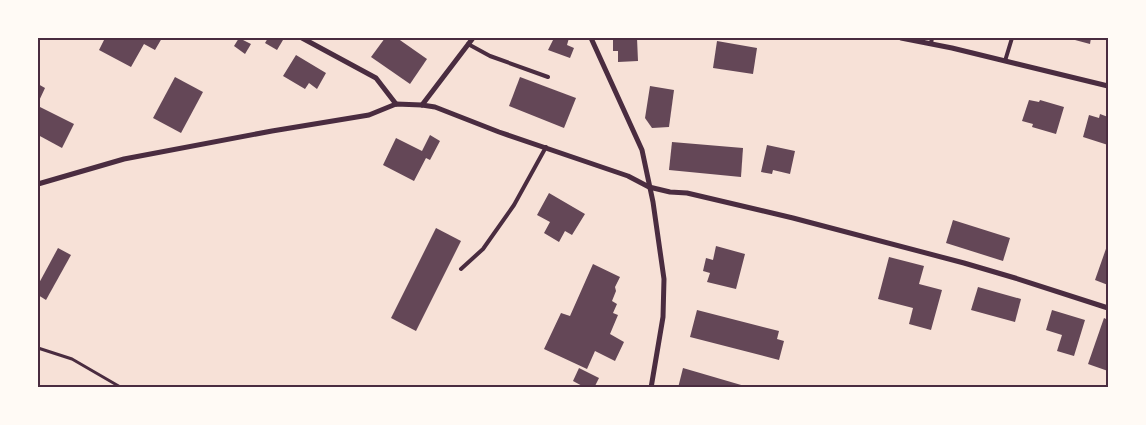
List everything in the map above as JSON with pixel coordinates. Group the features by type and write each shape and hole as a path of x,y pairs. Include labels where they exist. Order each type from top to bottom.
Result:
{"street":[{"path":"302,38 376,78 396,104"},
{"path":"422,105 473,38"},
{"path":"591,38 642,150 654,210 664,279 663,317 651,388"},
{"path":"901,38 932,40 1005,61 1108,86"},
{"path":"38,184 124,159 369,115 396,104 422,105 435,107 499,132 628,176 649,187 696,195 870,237 1015,278 1108,308"}],"lane":[{"path":"1005,61 1012,38"},
{"path":"468,44 490,56 548,77"},
{"path":"461,269 483,249 514,205 546,147"}],"path":[{"path":"38,348 72,359 122,388"}],"building":[{"path":"105,38 162,38 155,50 144,44 131,67 99,50"},
{"path":"239,38 251,44 245,54 234,46"},
{"path":"268,38 283,40 277,50 265,43"},
{"path":"385,38 397,38 427,59 410,84 371,57"},
{"path":"554,38 569,38 567,45 574,48 570,58 548,50"},
{"path":"613,38 637,38 638,61 618,62 618,51 613,51"},
{"path":"1076,38 1091,38 1090,44 1075,40"},
{"path":"717,41 757,48 753,74 713,68"},
{"path":"296,55 326,73 317,89 309,83 305,89 283,76"},
{"path":"175,77 203,92 181,133 153,118"},
{"path":"520,77 576,98 564,128 509,106"},
{"path":"38,84 45,88 38,103"},
{"path":"650,86 674,90 669,127 652,128 645,118"},
{"path":"1029,100 1039,102 1040,100 1064,107 1056,134 1032,127 1033,124 1022,121"},
{"path":"38,106 74,124 62,148 38,135"},
{"path":"1100,114 1108,117 1108,145 1083,137 1089,115 1099,118"},
{"path":"430,135 440,141 430,160 426,158 414,181 383,165 396,138 422,151"},
{"path":"672,142 743,148 741,177 669,170"},
{"path":"767,145 795,151 790,174 773,170 772,174 761,172"},
{"path":"549,193 585,214 572,235 565,231 559,242 544,233 550,222 537,215"},
{"path":"953,220 1010,238 1003,261 946,243"},
{"path":"436,228 461,241 416,331 391,318"},
{"path":"1108,243 1108,285 1095,280"},
{"path":"716,246 745,254 736,289 707,282 710,273 703,271 706,258 713,260"},
{"path":"58,248 71,255 46,300 38,295 38,285"},
{"path":"889,257 924,266 919,284 942,290 931,330 909,324 913,308 878,299"},
{"path":"593,264 620,277 615,287 616,291 612,301 617,304 613,313 618,315 610,334 624,342 615,361 595,351 587,369 544,349 561,313 570,316"},
{"path":"978,287 1021,299 1015,322 971,310"},
{"path":"697,310 779,331 777,339 784,341 779,360 690,337"},
{"path":"1052,310 1085,320 1074,356 1057,351 1062,335 1046,330"},
{"path":"1104,318 1108,320 1108,371 1088,364"},
{"path":"579,368 599,378 594,388 586,388 573,381"},
{"path":"683,368 748,387 748,388 678,388"}]}
